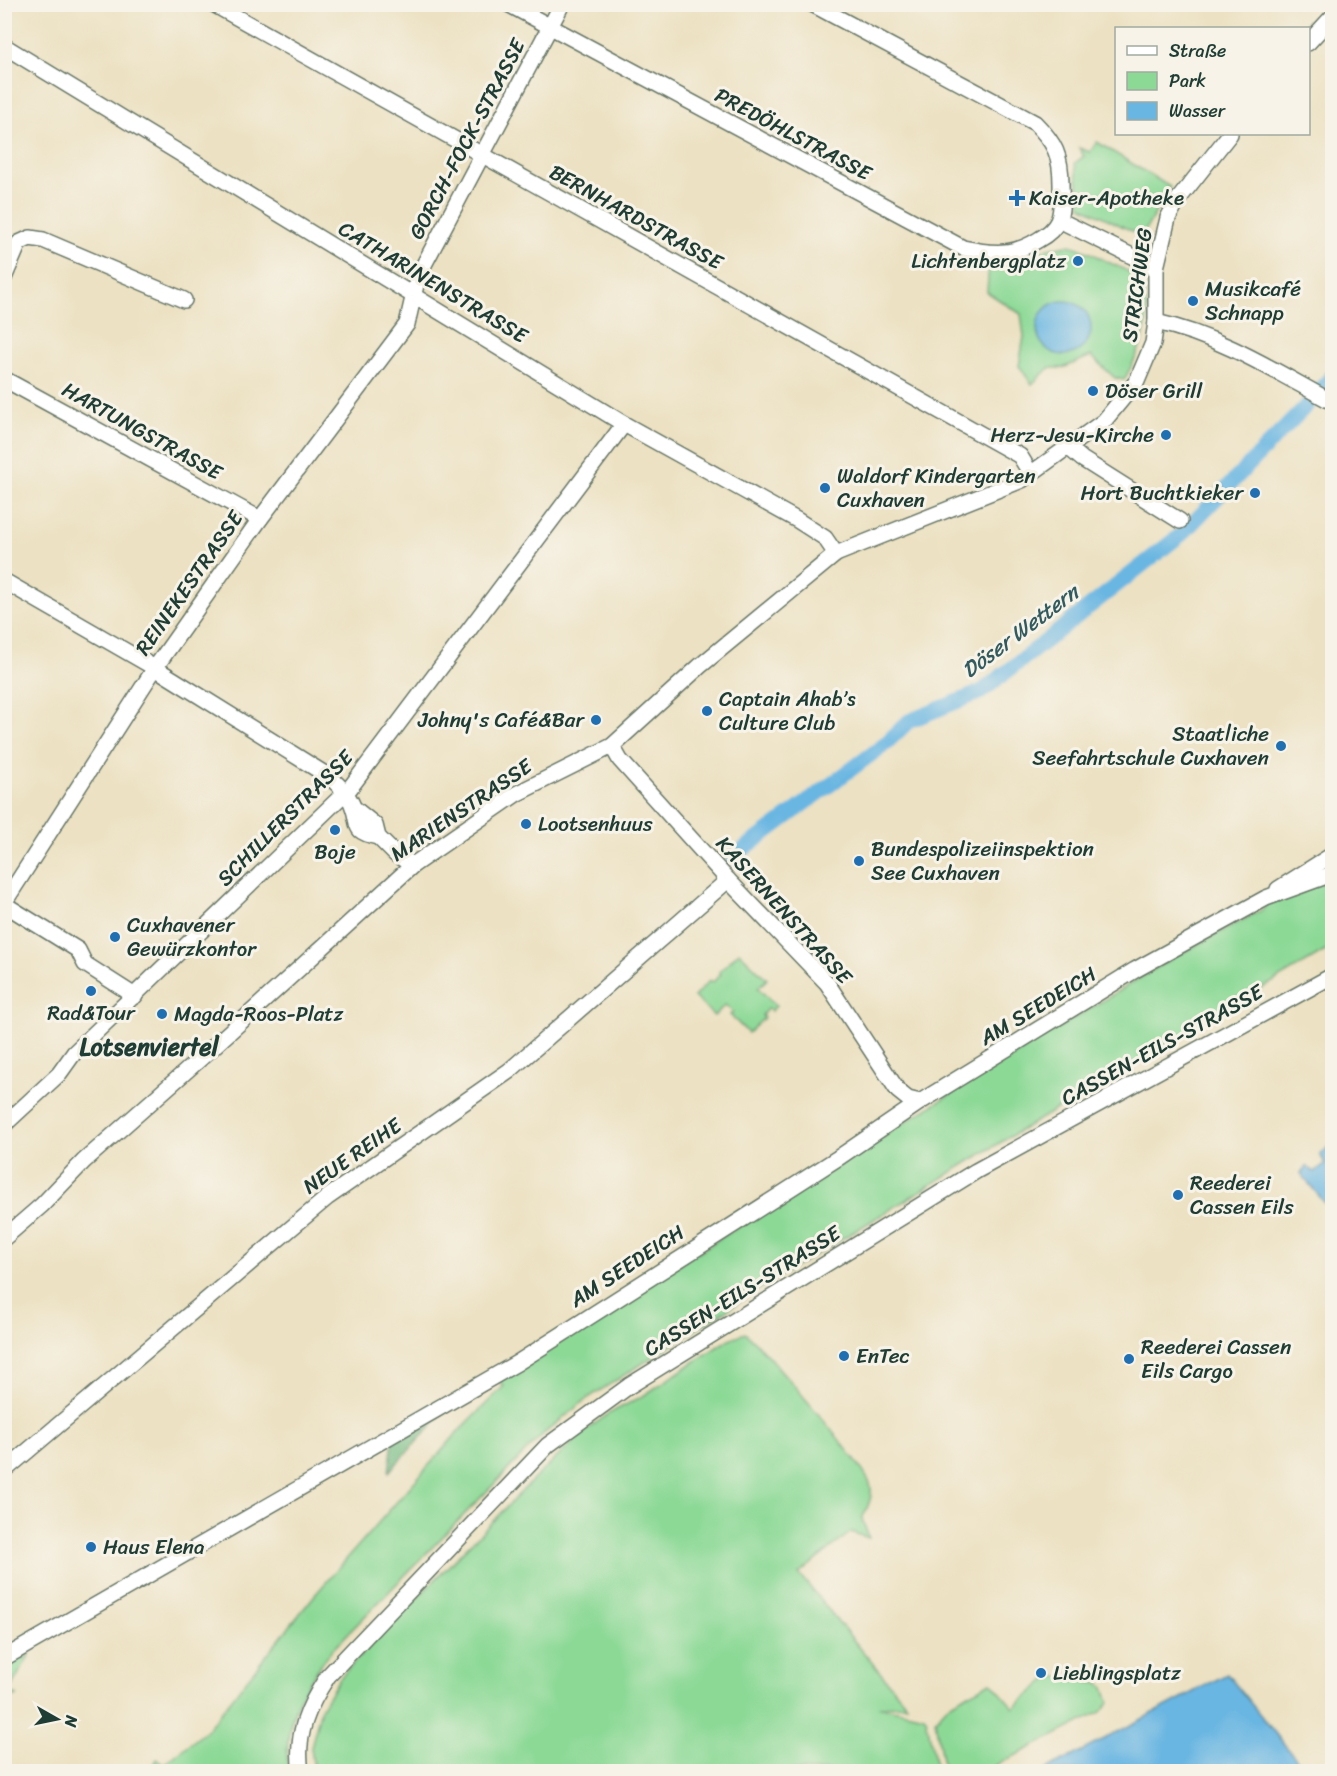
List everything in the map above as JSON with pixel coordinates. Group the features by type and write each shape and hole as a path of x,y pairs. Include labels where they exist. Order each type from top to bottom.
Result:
{"street":[{"name":"BERNHARDSTRASSE","path":"213,4 1020,456 1032,474"},
{"name":"PREDÖHLSTRASSE","path":"508,4 963,248 988,253 1008,253 1025,248 1051,232 1059,220"},
{"name":"GORCH-FOCK-STRASSE","path":"416,296 418,276 562,4"},
{"path":"812,4 1035,123 1052,140 1059,158 1062,203 1059,220 1156,268"},
{"path":"1310,42 1332,17"},
{"name":"CATHARINENSTRASSE","path":"4,46 624,424 797,520 825,538 836,554"},
{"name":"STRICHWEG","path":"890,532 994,493 1032,474 1104,421 1137,381 1149,354 1156,322 1156,268 1161,237 1177,201 1229,135"},
{"path":"4,278 19,243 30,238 54,244 184,300"},
{"name":"REINEKESTRASSE","path":"4,903 155,668 260,519 407,324 416,296"},
{"path":"1156,322 1189,329 1234,349 1332,402"},
{"name":"HARTUNGSTRASSE","path":"4,379 260,519"},
{"name":"SCHILLERSTRASSE","path":"4,1125 345,793 624,424"},
{"path":"1069,448 1082,459 1180,521"},
{"name":"MARIENSTRASSE","path":"4,1238 42,1205 84,1161 201,1058 412,865 516,794 612,746 700,666 836,554 890,532"},
{"path":"4,581 155,668 328,776 345,793 354,808 355,822 365,834 378,837 395,854 412,865"},
{"name":"KASERNENSTRASSE","path":"612,746 620,760 728,880 827,983 898,1091 908,1099 920,1102"},
{"name":"AM SEEDEICH","path":"4,1658 517,1363 838,1158 920,1102 1134,970 1266,898 1293,878 1332,855"},
{"name":"AM SEEDEICH","path":"1266,898 1332,874"},
{"name":"NEUE REIHE","path":"4,1471 328,1197 509,1071 728,880"},
{"path":"4,903 78,950 85,964 135,996"},
{"name":"CASSEN-EILS-STRASSE","path":"301,1772 300,1743 304,1720 311,1701 328,1676 523,1470 577,1422 629,1386 976,1171 1332,976"}],"green space":[{"path":"1097,142 1170,187 1142,236 1081,206 1075,163 1084,156 1079,148 1090,152"},
{"name":"Lichtenbergplatz","path":"1069,245 1089,252 1130,273 1136,278 1143,291 1147,317 1145,330 1124,380 1115,378 1091,356 1063,368 1049,368 1032,384 1019,366 1024,337 1021,314 987,292 989,264"},
{"path":"1332,858 1332,947 1011,1136 763,1287 588,1398 541,1436 332,1650 311,1678 296,1706 288,1735 288,1771 150,1772 157,1759 163,1765 205,1732 314,1596 459,1431 504,1386 499,1380 714,1242 871,1146 897,1127 1174,957 1262,910 1299,877"},
{"path":"739,952 767,979 758,988 776,1006 771,1011 768,1008 762,1015 764,1018 748,1033 730,1015 733,1012 725,1005 714,1016 694,997 710,980 713,982 721,974 719,972"},
{"path":"745,1333 812,1407 850,1454 870,1484 871,1497 862,1519 869,1538 851,1532 799,1574 907,1705 878,1706 926,1718 937,1771 314,1771 311,1747 321,1708 339,1679 535,1478 585,1431 610,1413 643,1396 729,1339"},
{"path":"444,1412 389,1472 393,1440"},
{"path":"30,1654 9,1691 17,1696 10,1698 5,1707 5,1665"},
{"path":"1051,1676 1100,1684 1104,1687 1109,1702 1101,1712 985,1771 944,1771 935,1720 950,1703 991,1682 1014,1708"}],"water":[{"path":"1064,301 1074,303 1083,309 1089,318 1091,328 1089,338 1083,347 1074,353 1064,355 1054,353 1045,347 1039,338 1037,328 1039,318 1045,309 1054,303"},
{"path":"1332,1145 1332,1212 1301,1174 1306,1166 1314,1172 1325,1164 1320,1154"},
{"path":"1227,1674 1306,1771 1044,1771"}],"waterway":[{"name":"Döser Wettern","path":"1323,386 1332,376"},
{"name":"Döser Wettern","path":"733,857 884,745 909,721 981,692 1183,533 1307,405"}],"place":[{"name":"Kaiser-Apotheke","path":"1017,198"},
{"name":"Lichtenbergplatz","path":"1078,261"},
{"name":"Musikcafé Schnapp","path":"1193,301"},
{"name":"Döser Grill","path":"1093,391"},
{"name":"Herz-Jesu-Kirche","path":"1166,435"},
{"name":"Waldorf Kindergarten Cuxhaven","path":"825,488"},
{"name":"Hort Buchtkieker","path":"1255,493"},
{"name":"Captain Ahab’s Culture Club","path":"707,711"},
{"name":"Johny's Café&Bar","path":"596,720"},
{"name":"Staatliche Seefahrtschule Cuxhaven","path":"1281,746"},
{"name":"Lootsenhuus","path":"526,824"},
{"name":"Boje","path":"335,830"},
{"name":"Bundespolizeiinspektion See Cuxhaven","path":"859,861"},
{"name":"Cuxhavener Gewürzkontor","path":"115,937"},
{"name":"Rad&Tour","path":"91,991"},
{"name":"Magda-Roos-Platz","path":"162,1014"},
{"name":"Reederei Cassen Eils","path":"1178,1195"},
{"name":"EnTec","path":"844,1356"},
{"name":"Reederei Cassen Eils Cargo","path":"1129,1359"},
{"name":"Haus Elena","path":"91,1547"},
{"name":"Lieblingsplatz","path":"1041,1673"}],"district":[{"name":"Lotsenviertel","path":"149,1047"}]}
